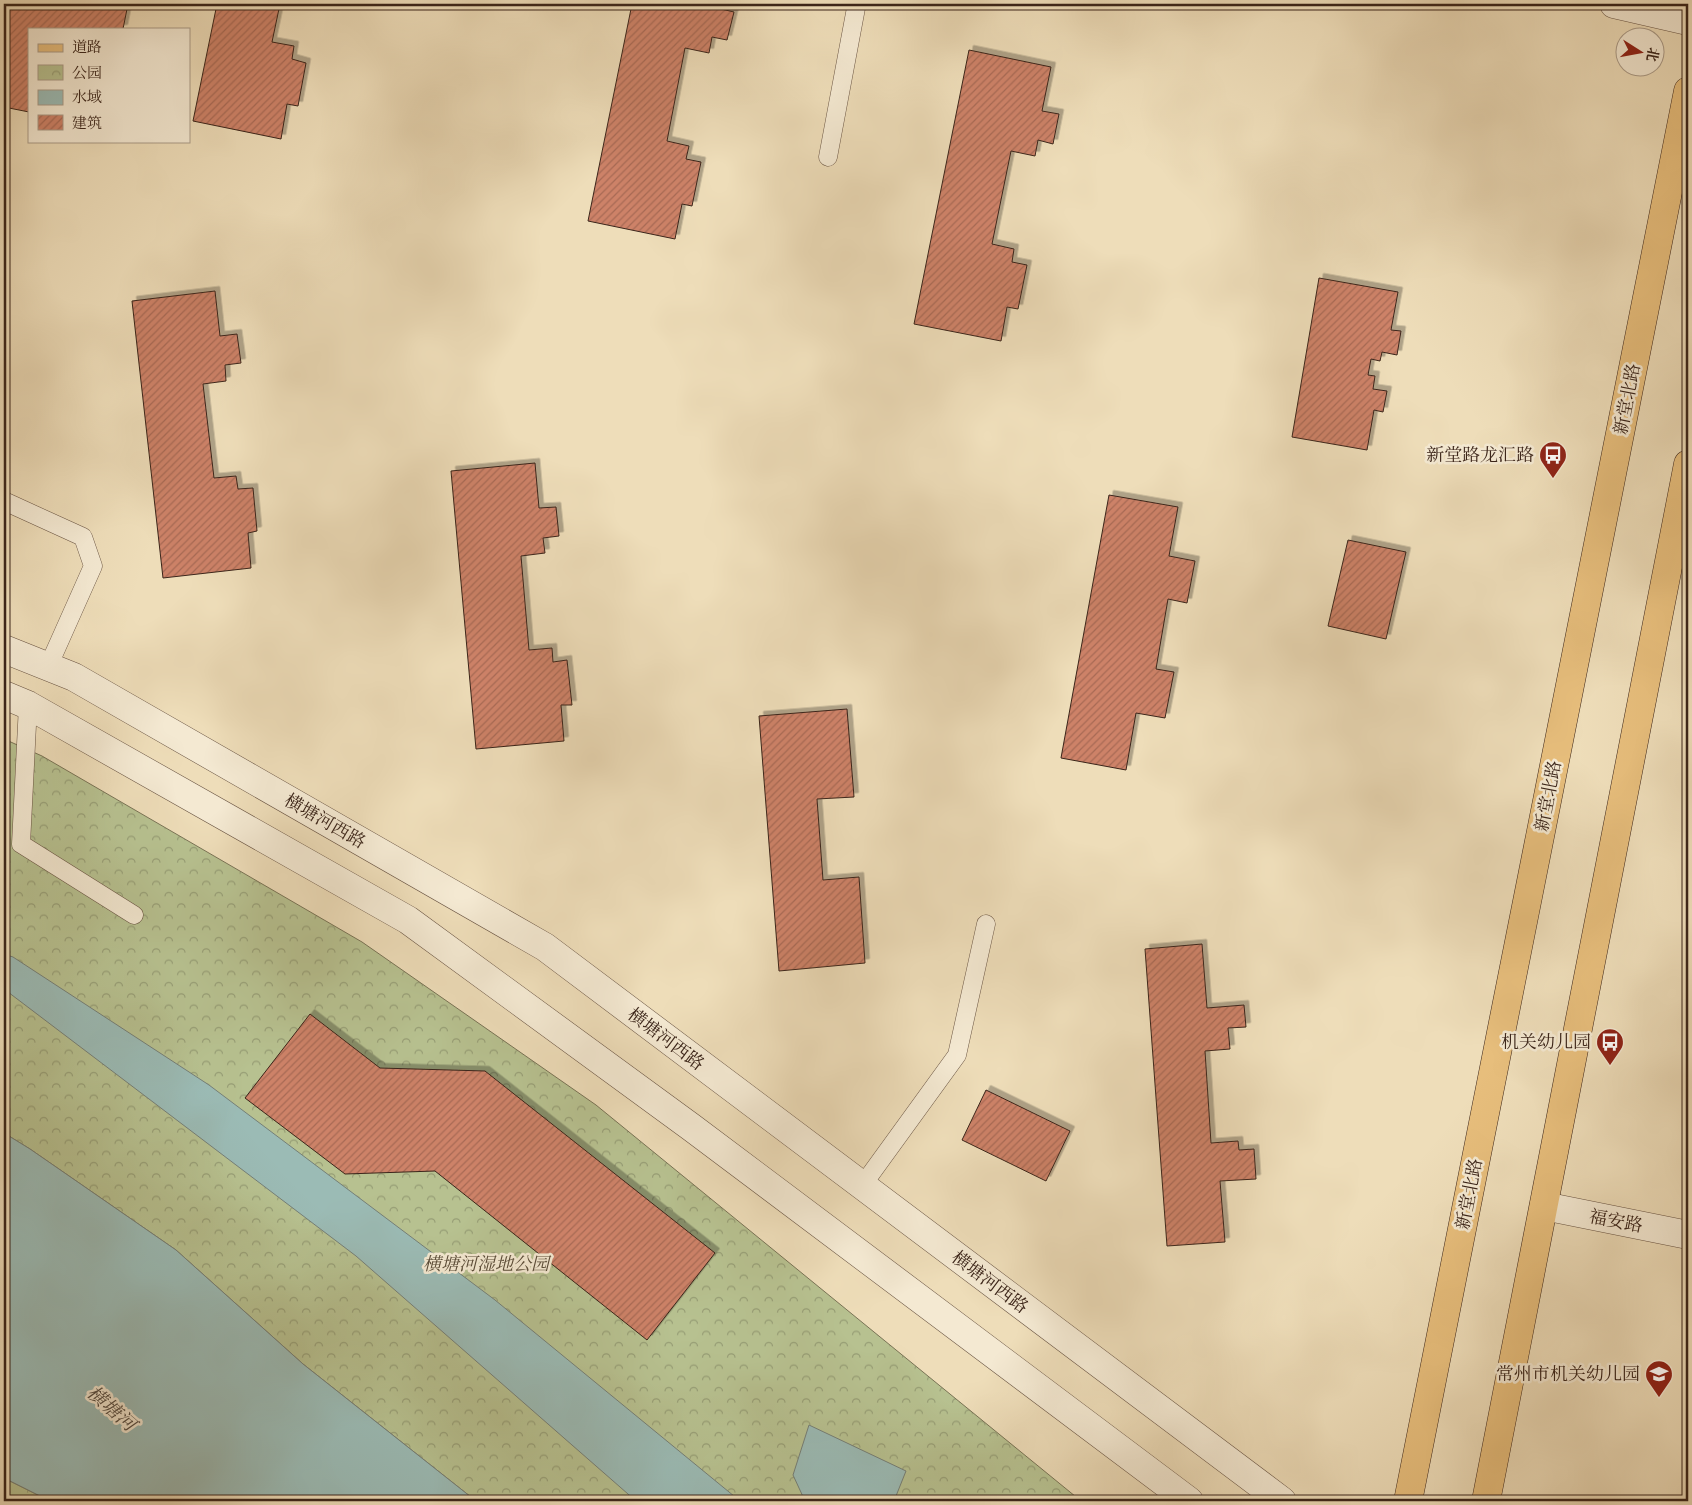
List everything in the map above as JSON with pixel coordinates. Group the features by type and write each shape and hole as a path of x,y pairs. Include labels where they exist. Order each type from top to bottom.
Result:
{"main road":[{"name":"新堂北路","path":"1408,1501 1688,91"},
{"path":"1486,1501 1688,464"}],"street":[{"path":"1614,4 1688,21"},
{"name":"横塘河西路","path":"4,649 74,677 545,948 1282,1501"},
{"path":"16,700 408,920 691,1127 1189,1501"},
{"name":"福安路","path":"1544,1206 1688,1235"}],"lane":[{"path":"828,157 856,8 853,4"},
{"path":"4,501 83,538 92,566 48,667"},
{"path":"16,700 21,844 134,915"},
{"path":"862,1186 957,1055 986,924"}],"green space":[{"name":"横塘河湿地公园","path":"4,739 42,756 362,942 596,1105 1081,1501 476,1501 303,1364 176,1250 4,1133"},
{"path":"4,1478 50,1501 4,1501"}],"water":[{"path":"4,954 13,957 209,1085 495,1300 740,1501 636,1501 356,1256 4,989"},
{"name":"横塘河","path":"4,1133 176,1250 303,1364 476,1501 50,1501 4,1478"},
{"path":"809,1425 906,1471 894,1501 805,1501 793,1475"}],"building":[{"path":"4,4 128,4 123,28 28,28 28,112 4,107"},
{"path":"217,4 280,4 272,42 294,46 292,59 306,63 298,106 287,104 281,139 193,121"},
{"path":"632,4 718,4 717,8 734,12 727,40 712,37 709,53 685,48 667,141 689,146 686,159 701,162 692,206 682,204 675,239 588,221"},
{"path":"969,50 1051,67 1042,111 1059,114 1053,144 1038,140 1035,156 1011,151 992,244 1014,249 1012,262 1027,265 1018,309 1007,307 1001,341 914,324"},
{"path":"1319,278 1398,292 1391,330 1401,331 1397,355 1382,352 1380,361 1371,359 1368,375 1375,376 1373,389 1387,391 1383,412 1374,410 1367,450 1292,437"},
{"path":"215,291 220,336 237,334 241,363 225,365 226,381 203,384 214,478 236,476 238,489 253,488 257,531 248,533 251,568 163,578 132,301"},
{"path":"535,463 539,508 556,507 559,536 543,538 545,553 521,556 529,650 552,648 553,662 567,660 572,705 561,705 564,741 476,749 451,471"},
{"path":"1109,495 1178,507 1169,556 1195,561 1187,603 1168,599 1156,669 1174,672 1165,718 1136,713 1126,770 1061,758"},
{"path":"1348,540 1406,552 1386,639 1328,626"},
{"path":"847,709 854,797 817,799 823,880 859,877 865,963 779,971 759,716"},
{"path":"1202,944 1207,1008 1244,1005 1246,1027 1228,1028 1230,1049 1205,1051 1211,1143 1238,1141 1239,1150 1254,1149 1256,1179 1220,1181 1225,1242 1167,1246 1145,949"},
{"path":"310,1014 380,1068 485,1071 715,1253 647,1340 435,1171 345,1174 245,1098"},
{"path":"986,1090 1070,1131 1046,1181 962,1140"}],"place":[{"name":"新堂路龙汇路","path":"1553,479"},
{"name":"机关幼儿园","path":"1610,1066"},
{"name":"常州市机关幼儿园","path":"1659,1398"}]}
